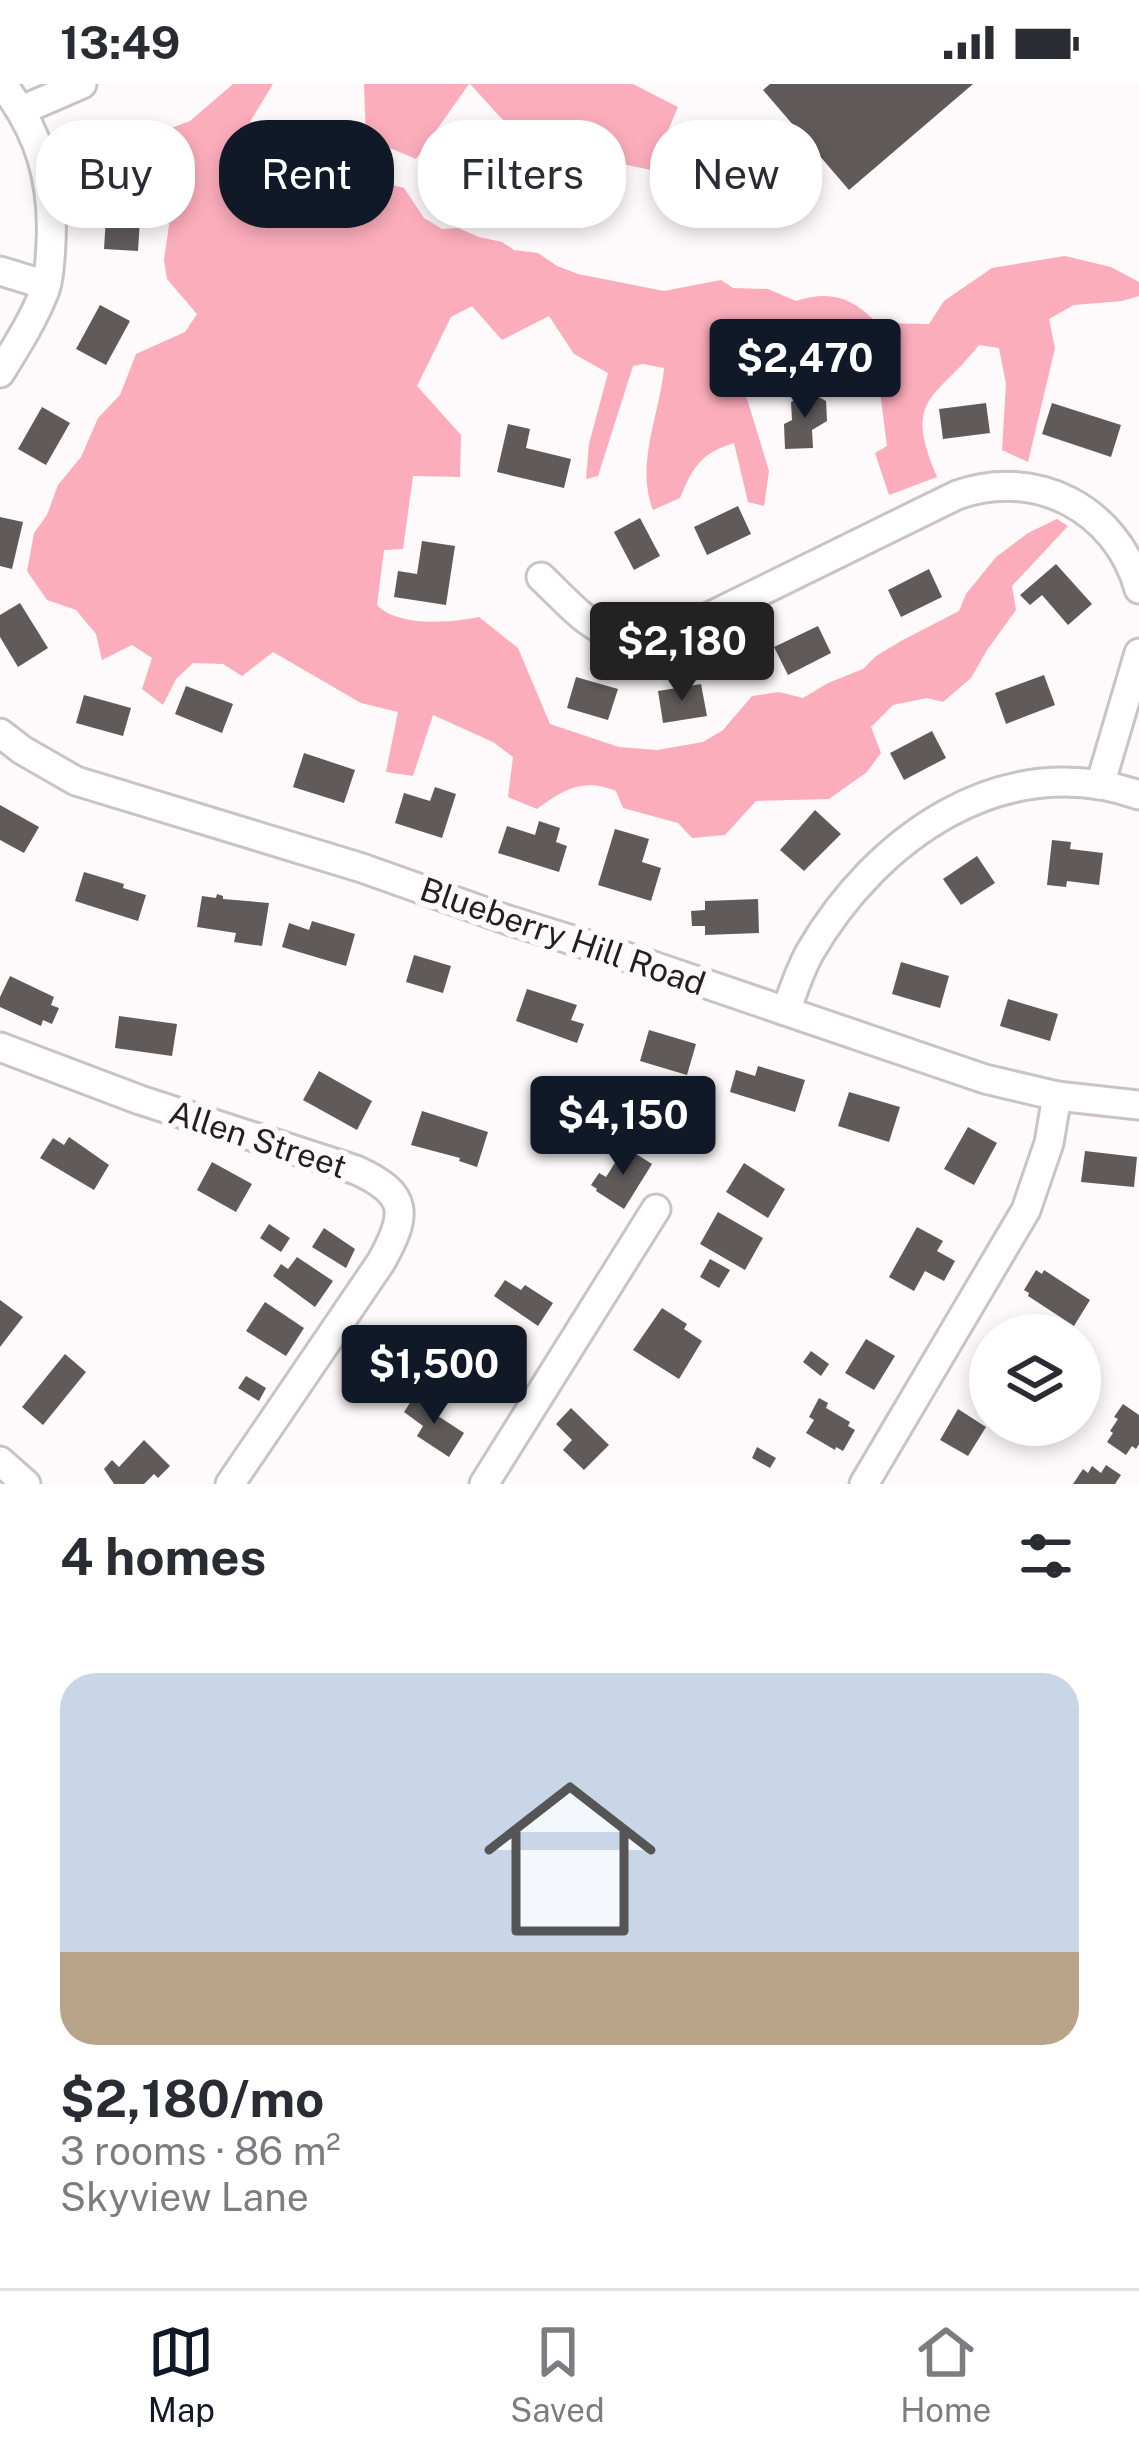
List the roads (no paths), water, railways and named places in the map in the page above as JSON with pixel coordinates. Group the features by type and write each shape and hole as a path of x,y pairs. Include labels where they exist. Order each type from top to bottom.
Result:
{"street":[{"path":"0,374 46,285 52,220 49,181 36,137 2,84"},
{"path":"22,110 82,84"},
{"path":"0,271 46,285"},
{"path":"541,577 603,632 633,638 671,635 957,495 1014,485 1048,491 1090,513 1121,547 1139,589"},
{"path":"1100,785 1139,653"},
{"name":"Blueberry Hill Road","path":"0,733 76,781 362,868 985,1079 1057,1096 1139,1105"},
{"path":"786,1011 810,952 830,923 866,878 919,830 982,796 1029,785 1100,785 1139,795"},
{"name":"Allen Street","path":"0,1047 140,1100 356,1170 384,1184 399,1204 398,1230 381,1262 230,1484"},
{"path":"864,1484 1026,1210 1049,1143 1057,1096"},
{"path":"484,1484 656,1209"},
{"path":"0,1461 26,1484"}]}
